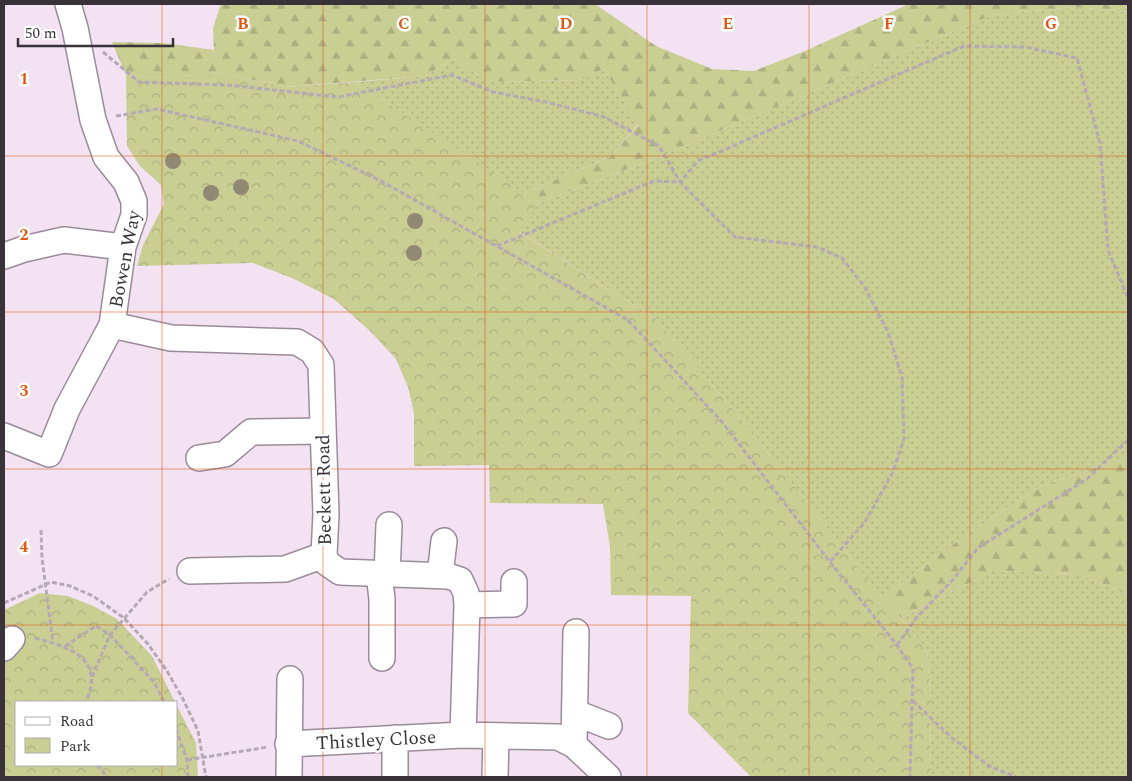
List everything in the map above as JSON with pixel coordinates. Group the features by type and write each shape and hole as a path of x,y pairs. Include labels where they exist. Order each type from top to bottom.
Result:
{"street":[{"name":"Bowen Way","path":"4,436 49,454 67,409 112,324 123,247 134,215 134,201 126,182 106,157 93,120 75,28 68,4"},
{"path":"4,256 24,249 64,240 123,247"},
{"name":"Beckett Road","path":"112,324 171,338 297,342 312,351 321,365 326,514 324,555 327,563 340,572 448,576 460,580 466,593 467,605 463,734"},
{"path":"199,458 225,454 251,432 323,431"},
{"path":"382,658 383,574 389,525"},
{"path":"440,576 444,541"},
{"path":"190,571 285,569 324,555"},
{"path":"467,605 514,604 514,582"},
{"path":"574,745 576,632"},
{"path":"289,777 290,679"},
{"path":"576,713 609,726"},
{"path":"463,734 558,737 574,745 608,777"},
{"name":"Thistley Close","path":"288,744 463,734"},
{"path":"495,777 496,736"},
{"path":"395,738 395,777"}],"path":[{"path":"75,28 138,82 227,85 338,97 452,75 493,92 546,102 604,117 659,146 680,182 735,238 817,247 842,258 864,286 888,332 902,377 904,439 892,474 864,522 830,562"},
{"path":"680,182 698,161 964,46 1025,47 1077,58 1100,143 1108,250 1128,298"},
{"path":"93,120 157,109 298,141 379,180 628,320 722,422 897,645 913,670 910,777"},
{"path":"497,246 654,181 680,182"},
{"path":"897,645 917,617 952,581 978,548 1088,480 1128,440"},
{"path":"41,530 42,558 53,643"},
{"path":"86,701 92,677 110,635 147,592 181,572 190,571"},
{"path":"4,603 51,582 70,586 93,596 124,618 148,644 168,672 198,731 206,777"},
{"path":"65,646 96,626 110,635 154,682 164,701"},
{"path":"8,643 26,636 65,646 82,659 89,668 92,677"},
{"path":"913,701 951,737 989,766 1016,777"},
{"path":"178,735 187,760 188,777"},
{"path":"187,760 288,744"},
{"path":"98,766 107,777"}],"green space":[{"path":"221,4 595,4 656,46 712,69 754,71 805,51 909,4 1128,4 1128,12 1073,7 992,15 654,159 539,203 523,193 610,157 638,125 604,69 580,80 489,82 453,59 425,76 285,87 220,73 157,78 126,75 112,42 164,43 214,50 213,28"},
{"path":"1073,7 1128,12 1128,457 1037,488 939,554 883,599 742,420 656,319 518,231 539,203 654,159 992,15"},
{"path":"453,59 489,82 580,80 604,69 638,124 610,157 523,193 356,82 425,76"},
{"path":"220,73 285,87 356,82 539,203 519,232 656,319 742,420 883,599 927,651 931,700 930,777 751,777 688,713 691,596 611,595 610,547 603,504 490,503 489,465 414,466 414,413 408,387 396,359 370,331 334,299 292,278 253,263 137,266 143,245 164,204 161,185 140,166 127,146 126,75 157,78"},
{"path":"1128,457 1128,595 1080,574 993,571 901,618 883,599 939,554 1037,488"},
{"path":"993,571 1080,574 1128,595 1128,777 930,777 931,700 927,651 901,618"},
{"path":"40,593 68,596 93,606 117,619 152,656 174,701 15,701 15,766 178,766 178,708 196,743 198,777 4,777 4,610"}]}
